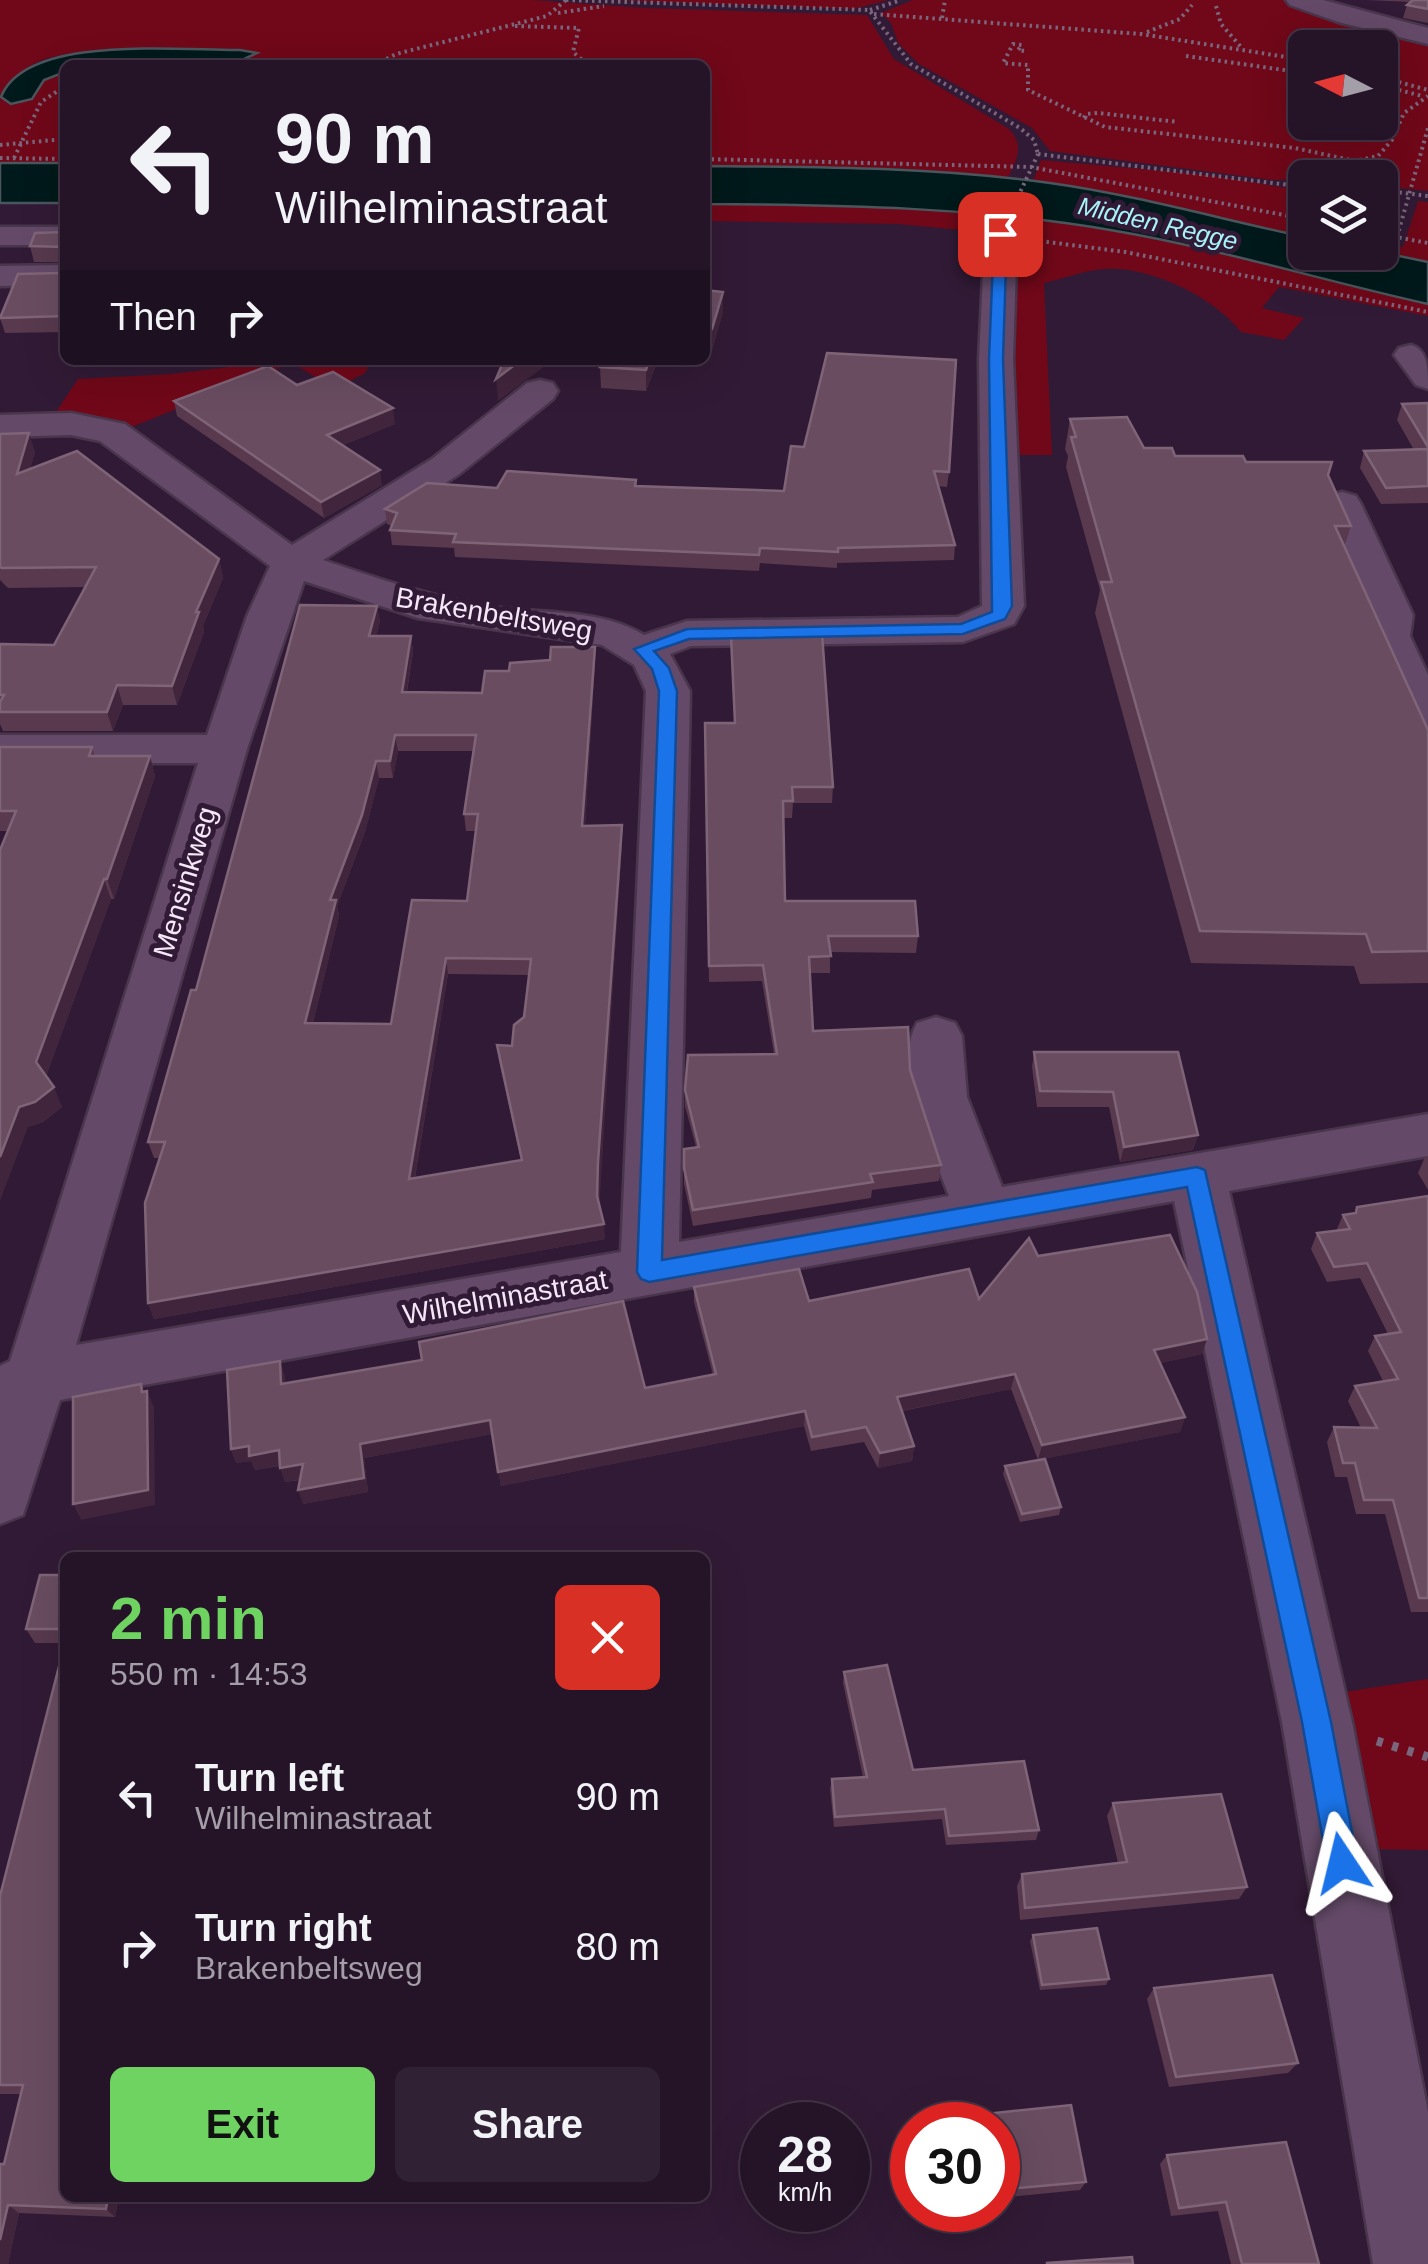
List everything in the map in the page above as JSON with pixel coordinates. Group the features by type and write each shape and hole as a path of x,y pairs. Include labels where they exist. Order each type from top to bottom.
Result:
{"street":[{"path":"1299,0 1347,17 1428,36"},
{"path":"0,236 60,236"},
{"path":"649,1272 668,691 660,668 643,649 687,634 963,629 999,615 1003,606 996,359 1000,236"},
{"path":"0,276 60,276"},
{"path":"291,563 445,467 540,390"},
{"name":"Brakenbeltsweg","path":"0,426 71,424 112,432 291,563 418,606 496,620 580,627 617,636 643,649"},
{"path":"1342,504 1392,615 1408,635 1428,722"},
{"name":"Mensinkweg","path":"0,1495 17,1387 268,616 291,563"},
{"path":"0,749 225,749"},
{"path":"936,1036 940,1097 984,1213"},
{"name":"Wilhelminastraat","path":"17,1387 1428,1135"},
{"path":"1197,1176 1316,1722 1415,2264"}],"path":[{"path":"546,16 566,0 869,10 901,0"},
{"path":"942,18 945,0"},
{"path":"385,60 546,16 624,3"},
{"path":"1142,34 1180,19 1192,5"},
{"path":"1216,6 1217,18 1226,33 1242,47"},
{"path":"869,10 884,22 900,53 911,64 1034,140 1038,154 1031,168"},
{"path":"874,14 1142,34 1288,56"},
{"path":"509,25 579,28 574,52 583,60"},
{"path":"1024,51 1018,50 1022,44 1014,44 1004,63 1028,65 1028,90 1084,119 1116,129 1295,148 1322,159 1348,160 1380,154 1388,145 1402,111 1428,93"},
{"path":"1186,56 1288,70"},
{"path":"1398,84 1428,93"},
{"path":"14,158 41,102 60,89"},
{"path":"1398,92 1428,93"},
{"path":"1084,119 1086,114 1098,113 1178,122"},
{"path":"1398,234 1428,128"},
{"path":"0,146 60,140"},
{"path":"1038,154 1288,185"},
{"path":"0,158 60,158"},
{"path":"710,160 1031,168 1288,216"},
{"path":"1398,192 1428,196"},
{"path":"1000,236 1125,252 1428,312"},
{"path":"1398,237 1428,243"}],"shaded area":[{"path":"0,0 532,0 867,15 894,59 1009,129 1017,141 1018,153 1008,178 896,168 710,166 710,60 241,60 253,51 140,49 63,55 37,62 17,75 4,88 36,93 44,80 60,74 60,163 0,163"},
{"path":"611,0 888,0 854,9"},
{"path":"913,0 1282,0 1386,30 1288,30 1288,140 1398,140 1398,33 1428,42 1428,191 1398,188 1398,160 1288,160 1288,180 1272,180 1050,151 1032,128 919,64 898,43 891,23 881,13"},
{"path":"1041,160 1208,175 1288,188 1288,234 1033,181"},
{"path":"1418,201 1428,202 1428,262 1398,256 1398,246 1403,247"},
{"path":"710,204 913,208 1002,218 994,233 897,224 710,221"},
{"path":"1013,219 1170,241 1428,304 1428,316 1279,287 1262,308 1304,318 1284,340 1241,332 1198,296 1141,273 1097,270 1044,283 1052,455 1011,455 1006,234"},
{"path":"245,365 287,365 129,428 56,412 78,379"},
{"path":"295,365 370,365 364,374 334,388"},
{"path":"1428,1679 1428,1850 1365,1849 1331,1694"}],"water":[{"path":"145,48 257,53 242,60 60,60 60,74 44,80 32,99 11,104 1,97 16,77 41,63 72,54"},
{"path":"0,163 60,163 60,203 0,203"},
{"name":"Midden Regge","path":"710,166 964,174 1114,194 1288,233 1288,270 1116,231 1014,217 911,209 710,204"},
{"path":"1398,256 1428,262 1428,304 1288,270 1398,270"}],"building":[{"path":"1413,0 1428,0 1428,9 1407,5"},
{"path":"60,232 60,247 30,246 35,233"},
{"path":"60,273 60,316 0,318 18,274"},
{"path":"710,291 723,292 712,329"},
{"path":"827,353 956,360 949,472 934,471 955,545 838,548 838,552 760,548 759,555 453,542 456,534 390,530 397,513 385,509 427,483 497,488 507,471 636,480 635,486 784,491 791,446 804,447"},
{"path":"502,365 514,365 496,379"},
{"path":"601,365 648,365 646,370"},
{"path":"268,366 297,385 333,372 393,408 327,435 380,470 321,502 174,401"},
{"path":"1428,403 1428,447 1402,404"},
{"path":"1127,417 1144,448 1172,448 1175,456 1243,456 1246,462 1332,462 1328,475 1351,526 1335,526 1428,730 1428,951 1372,952 1366,934 1200,931 1101,582 1112,582 1071,437 1076,437 1070,419"},
{"path":"29,433 17,474 77,451 219,559 196,612 172,686 117,685 107,712 0,712 4,695 0,695 0,644 54,645 96,567 0,567 0,434"},
{"path":"1428,449 1428,486 1386,488 1364,451"},
{"path":"300,605 377,606 369,636 411,636 402,692 482,693 485,671 509,671 510,663 550,660 551,647 595,647 582,826 622,825 598,1162 597,1196 604,1224 148,1303 145,1203 165,1142 148,1142 191,990 196,990","holes":["395,735 476,735 464,814 478,814 467,901 412,900 391,1024 305,1023 336,900 330,900 362,815 376,761 390,761","446,958 531,959 524,1017 514,1025 512,1046 497,1045 522,1160 409,1179"]},
{"path":"822,633 833,787 792,787 793,801 783,801 785,901 915,901 918,936 828,936 831,956 809,957 813,1031 908,1027 910,1070 941,1165 870,1174 873,1182 693,1210 684,1149 699,1147 685,1090 688,1055 777,1054 763,965 709,966 705,723 735,723 731,636"},
{"path":"0,747 92,747 89,756 150,756 36,1062 54,1087 35,1102 19,1107 0,1157 0,850 16,811 0,811"},
{"path":"1034,1052 1178,1052 1198,1135 1124,1147 1113,1092 1040,1091"},
{"path":"1428,1196 1428,1598 1419,1598 1393,1500 1364,1500 1355,1463 1343,1463 1334,1427 1377,1428 1355,1386 1398,1379 1375,1336 1401,1332 1367,1263 1334,1267 1317,1233 1350,1229 1343,1215 1356,1213 1357,1207"},
{"path":"1170,1235 1197,1292 1207,1339 1154,1350 1185,1417 1042,1445 1015,1374 897,1397 914,1446 880,1453 866,1427 812,1437 805,1411 498,1472 490,1420 360,1444 364,1478 298,1490 303,1464 280,1468 279,1450 249,1456 249,1446 231,1449 227,1370 280,1361 281,1384 422,1360 419,1342 623,1301 645,1388 716,1374 694,1287 799,1269 809,1301 969,1269 979,1299 1029,1238 1038,1256"},
{"path":"141,1384 142,1392 147,1391 148,1490 73,1504 73,1397"},
{"path":"1045,1459 1061,1507 1022,1514 1005,1466"},
{"path":"40,1575 60,1575 60,1629 26,1629"},
{"path":"60,1662 60,2202 107,2202 106,2209 8,2205 0,2240 0,2164 4,2164 23,2085 0,2085 0,1896"},
{"path":"887,1665 913,1770 1024,1761 1039,1830 949,1836 945,1809 835,1817 832,1779 867,1777 844,1672"},
{"path":"1221,1794 1247,1887 1025,1908 1022,1874 1127,1862 1113,1803"},
{"path":"1097,1928 1109,1979 1042,1985 1033,1935"},
{"path":"1272,1975 1298,2063 1176,2077 1154,1988"},
{"path":"1071,2105 1086,2182 1020,2188 1020,2110"},
{"path":"1286,2142 1319,2264 1242,2264 1226,2202 1179,2208 1167,2155"},
{"path":"1132,2257 1133,2264 1047,2264 1047,2263"}],"route":[{"path":"1000,234 996,359 1003,606 999,615 990,622 963,629 687,634 643,649 660,668 668,691 649,1272 1197,1176 1316,1722 1342,1863"}]}
